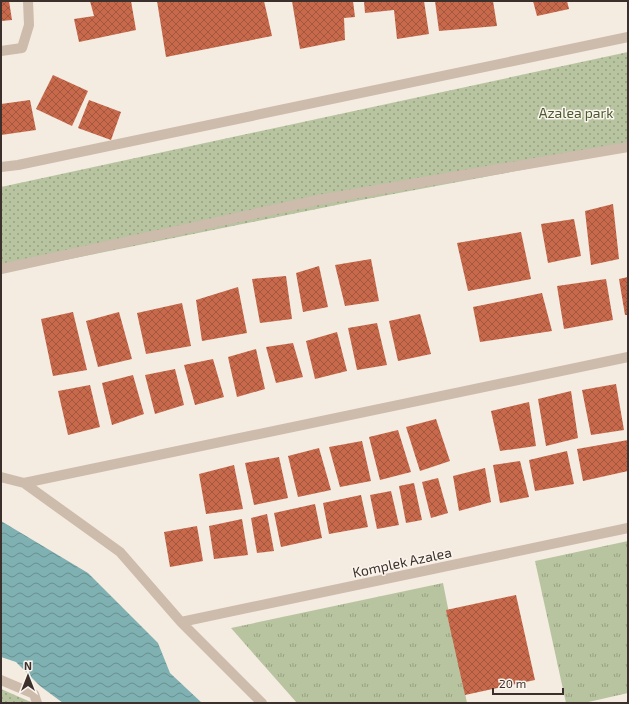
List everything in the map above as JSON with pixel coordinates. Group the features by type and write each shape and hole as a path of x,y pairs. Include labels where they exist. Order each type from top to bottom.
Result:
{"street":[{"path":"1,51 22,48 28,25 28,1"},
{"path":"1,167 628,37"},
{"path":"1,269 318,200 628,147"},
{"path":"24,483 628,357"},
{"path":"1,477 24,483 120,552 181,622 262,703"},
{"name":"Komplek Azalea","path":"181,622 628,528"},
{"path":"1,680 34,694 37,703"}],"green space":[{"name":"Azalea park","path":"628,52 628,150 356,201 1,273 1,187"},
{"path":"628,541 628,693 584,703 566,703 535,561"},
{"path":"443,583 467,703 297,703 231,628"},
{"path":"1,689 33,703 1,703"}],"water":[{"path":"1,521 88,573 158,643 170,673 202,703 63,703 40,686 16,662 1,657"}],"building":[{"path":"1,1 9,1 12,20 1,21"},
{"path":"90,1 131,1 136,30 79,42 74,19 94,16"},
{"path":"157,1 264,1 272,36 166,57"},
{"path":"292,1 353,1 355,17 344,18 345,40 300,49"},
{"path":"364,1 424,1 429,34 397,39 394,10 365,13"},
{"path":"435,1 493,1 497,26 439,31"},
{"path":"533,1 567,1 569,9 537,16"},
{"path":"53,75 88,91 72,126 36,109"},
{"path":"30,100 36,130 1,135 1,104"},
{"path":"89,100 121,112 111,140 78,128"},
{"path":"613,204 619,259 591,265 585,211"},
{"path":"574,219 581,256 548,263 541,224"},
{"path":"521,232 531,279 468,291 457,243"},
{"path":"371,259 379,301 345,306 335,265"},
{"path":"319,266 328,307 303,312 296,273"},
{"path":"286,276 292,319 260,323 252,279"},
{"path":"628,277 628,315 625,315 619,279"},
{"path":"606,279 613,320 564,329 557,286"},
{"path":"238,287 247,333 202,341 196,300"},
{"path":"542,293 552,331 480,342 473,307"},
{"path":"182,303 191,346 146,354 137,313"},
{"path":"73,312 87,370 53,376 41,319"},
{"path":"119,312 132,359 98,367 86,321"},
{"path":"420,314 431,354 398,361 389,321"},
{"path":"377,323 387,365 357,370 348,328"},
{"path":"337,332 347,371 315,379 306,341"},
{"path":"293,343 303,377 276,383 266,347"},
{"path":"256,349 265,389 237,397 228,357"},
{"path":"213,359 224,397 195,405 184,365"},
{"path":"175,369 184,405 155,414 145,375"},
{"path":"133,375 144,414 112,425 102,383"},
{"path":"616,384 624,430 591,435 582,390"},
{"path":"90,385 100,427 68,435 58,391"},
{"path":"571,391 578,438 546,446 538,399"},
{"path":"529,402 536,446 500,451 491,411"},
{"path":"436,419 450,461 420,471 406,427"},
{"path":"398,430 411,472 380,480 369,437"},
{"path":"628,440 628,471 583,481 577,449"},
{"path":"362,441 371,481 340,487 329,447"},
{"path":"319,448 331,490 298,497 288,456"},
{"path":"567,451 574,484 535,491 529,460"},
{"path":"279,457 288,498 254,505 245,463"},
{"path":"520,461 529,497 500,503 493,465"},
{"path":"234,465 243,509 206,514 199,474"},
{"path":"485,468 491,502 459,511 453,476"},
{"path":"438,478 448,513 431,518 422,482"},
{"path":"414,483 422,520 406,523 399,486"},
{"path":"391,491 399,525 377,529 370,495"},
{"path":"361,495 368,527 329,534 323,503"},
{"path":"315,504 322,538 281,547 274,513"},
{"path":"267,514 274,551 257,553 251,518"},
{"path":"242,519 248,555 214,559 209,526"},
{"path":"197,526 203,561 170,567 164,532"},
{"path":"516,595 535,680 465,695 446,610"}]}
